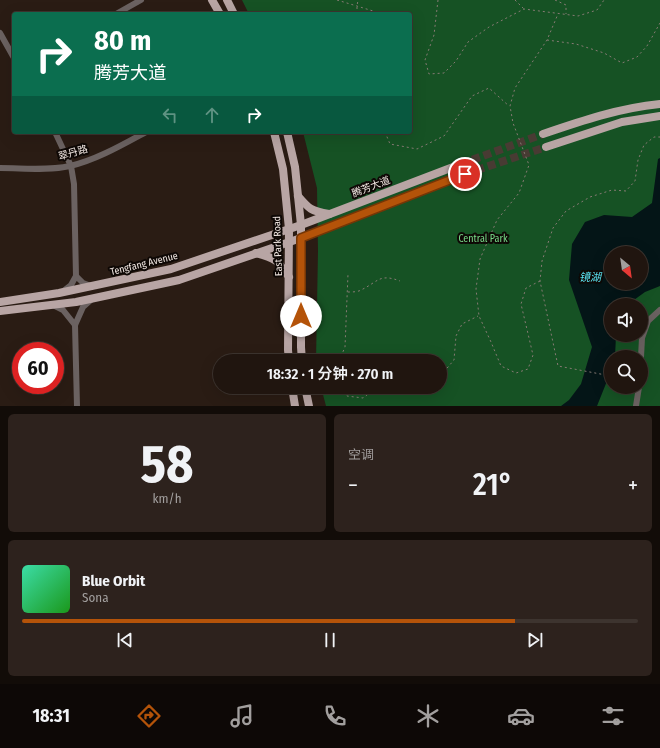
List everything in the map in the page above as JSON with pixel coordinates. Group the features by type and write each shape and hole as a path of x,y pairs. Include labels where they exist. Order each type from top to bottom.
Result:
{"main road":[{"path":"212,0 219,12"},
{"path":"227,0 233,12"},
{"path":"542,134 598,115 660,104"},
{"path":"546,147 622,122 660,116"},
{"name":"East Park Road","path":"274,134 283,169 290,242 289,354"},
{"path":"287,134 295,167 301,225 302,354"},
{"name":"腾芳大道","path":"289,229 461,164"},
{"path":"0,311 53,305 178,280 301,238 465,174"},
{"path":"298,196 308,208 315,212 330,214"},
{"name":"Tengfang Avenue","path":"0,302 93,287 171,269 289,229"},
{"path":"256,253 271,257 279,263 289,278"},
{"path":"293,394 295,406"},
{"path":"307,394 309,406"}],"street":[{"path":"120,12 141,0"},
{"path":"0,33 12,54"},
{"path":"56,134 71,166 74,184 76,276 71,285 59,293"},
{"name":"翠丹路","path":"0,168 56,168 71,166 114,149 142,134"},
{"path":"76,276 83,283 93,287"},
{"path":"77,406 75,325 84,307 92,298"},
{"path":"53,305 63,310 75,325"},
{"path":"641,350 642,338 648,321 660,310"},
{"path":"636,406 638,394"}],"path":[{"path":"337,0 376,12"},
{"path":"357,12 358,0"},
{"path":"438,0 434,34 425,60 429,74 444,73 456,61 468,42 489,27 524,9 578,16 598,10 604,0"},
{"path":"515,0 524,9"},
{"path":"555,0 566,5 566,15"},
{"path":"540,282 526,288 521,304 533,355 528,369 516,373 501,366 492,342 478,316 476,289 480,258 497,220 519,193 529,165 513,123 510,106 515,88 547,40 558,14"},
{"path":"547,40 576,44 604,53 622,63 637,57 647,46 660,23"},
{"path":"386,134 390,144 417,149 444,136 472,96 489,88 510,106"},
{"path":"604,375 558,366 540,282 542,261 553,228 566,211 590,197 612,190 626,191 634,181 638,160 644,145 654,137 660,137"},
{"path":"342,354 345,347 348,274"},
{"path":"348,292 360,291 376,280 389,277 400,281"},
{"path":"447,368 454,360 456,336 462,324 478,316"},
{"path":"346,394 347,396 363,398 368,394"}],"green space":[{"name":"Central Park","path":"242,0 660,0 660,406 326,406 323,394 447,394 447,354 316,354 318,251 317,188 304,134 412,134 412,12 248,12"}],"water":[{"name":"镜湖","path":"660,158 660,286 645,292 637,298 604,298 604,342 616,342 615,350 604,350 604,388 597,406 561,406 569,400 581,384 592,347 569,280 572,244 585,222 604,215 632,217 652,203 658,159"}],"tunnel":[{"path":"461,164 543,134"},
{"path":"465,174 546,147"}],"route":[{"path":"301,316 301,238 465,174"}]}
